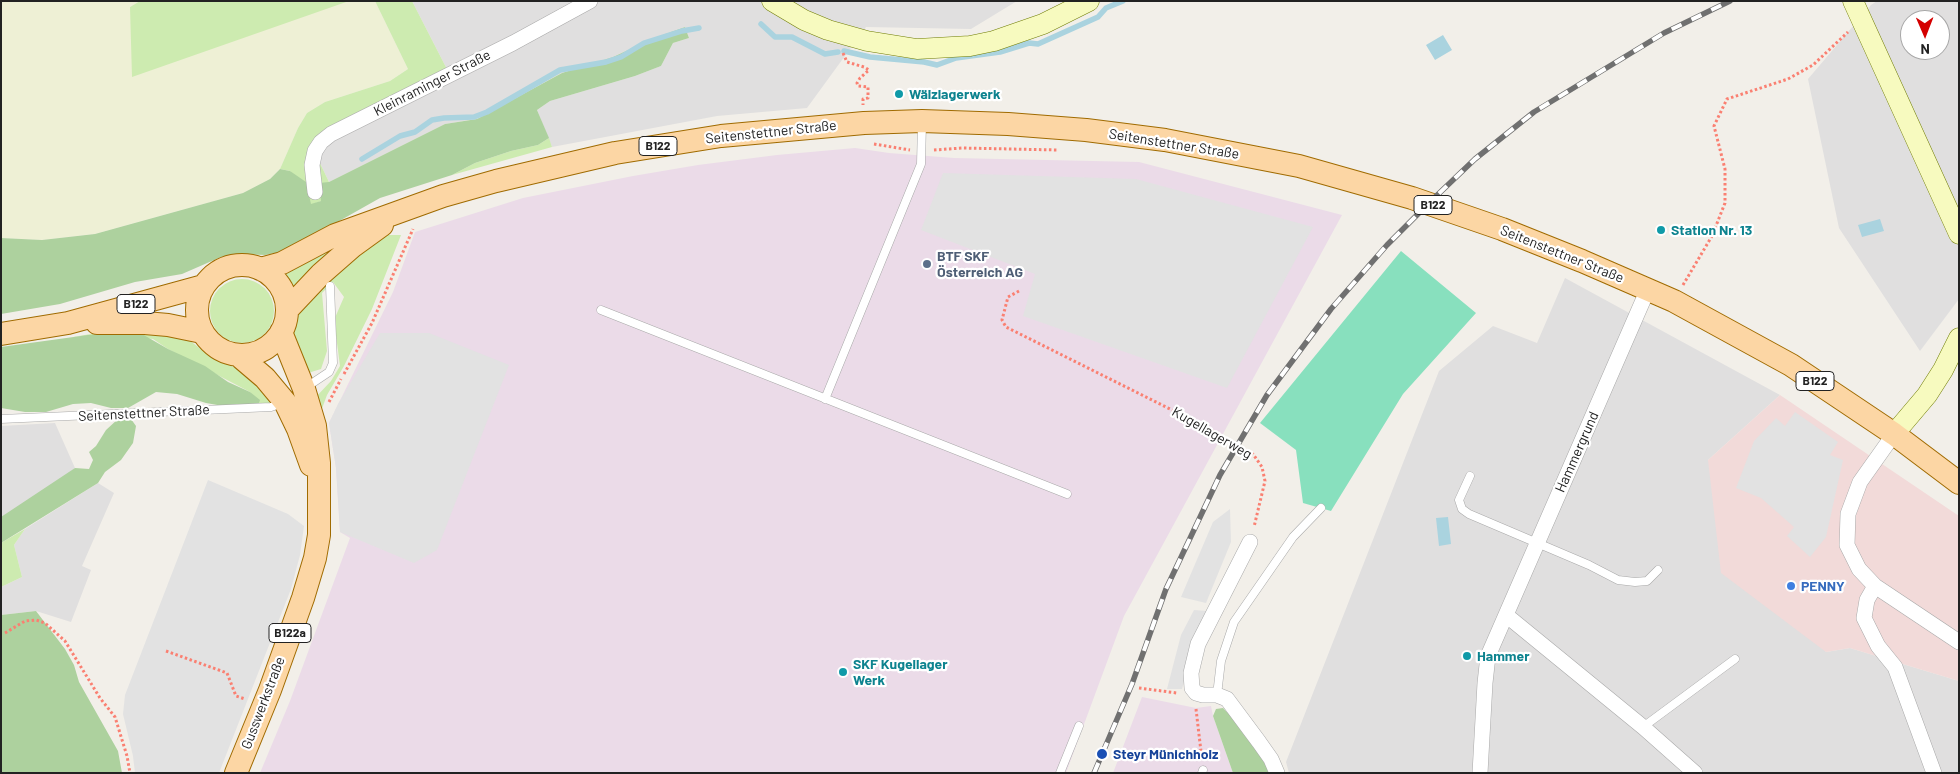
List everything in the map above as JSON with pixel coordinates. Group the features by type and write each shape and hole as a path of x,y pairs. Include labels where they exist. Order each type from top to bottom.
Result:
{"main road":[{"path":"772,1 804,20 828,30 867,41 917,49 970,46 1017,34 1043,24 1089,1"},
{"path":"1857,10 1959,234"},
{"name":"Seitenstettner Straße","path":"260,269 282,263 335,235 401,211 496,181 624,151 741,134 820,126 922,121 1008,124 1086,130 1165,140 1299,166 1412,198 1502,229 1674,301 1792,365 1894,434 1959,483"},
{"name":"Seitenstettner Straße","path":"287,310 340,257 401,211"},
{"name":"B122","path":"1,334 68,322 204,286 214,274 229,267 245,266 260,269"},
{"path":"260,269 274,279 284,293 287,310"},
{"path":"204,286 197,301 197,317 202,332 211,344 224,352 238,355 255,353 270,345 281,332"},
{"name":"B122","path":"281,332 286,322 287,310"},
{"name":"B122","path":"68,322 145,323 168,325 202,332"},
{"name":"Gusswerkstraße","path":"236,773 270,690 315,558 319,525 319,487 298,429 294,395 281,332"},
{"path":"1894,434 1928,395 1944,370 1959,338"},
{"name":"Gusswerkstraße","path":"238,355 265,378 294,395"}],"street":[{"name":"Kleinraminger Straße","path":"315,192 312,165 315,151 321,142 331,134 513,43 590,1"},
{"name":"Hammergrund","path":"1480,773 1488,656 1648,289"},
{"path":"1894,434 1860,482 1848,514 1847,545 1859,569 1875,586 1959,642"},
{"path":"1250,542 1198,644 1191,673 1193,691 1203,695 1217,695 1227,699 1271,759 1276,773"},
{"path":"1875,586 1867,600 1864,618 1878,646 1895,667 1934,773"},
{"path":"1506,615 1643,727 1694,773"}],"lane":[{"path":"825,399 921,164 922,121"},
{"path":"294,395 329,372 333,363 330,286"},
{"path":"600,310 1066,494"},
{"name":"Seitenstettner Straße","path":"1,419 271,407 294,395"},
{"path":"1470,476 1459,500 1462,509 1469,514 1589,565 1618,580 1646,581 1658,570"},
{"path":"1217,695 1220,661 1234,622 1294,538 1321,508"},
{"path":"1643,727 1735,659"},
{"path":"1060,773 1078,726"}],"path":[{"path":"1674,301 1712,236 1725,203 1725,169 1714,126 1727,99 1788,79 1814,66 1857,10"},
{"path":"840,50 847,62 864,66 869,70 856,83 858,86 868,87 868,98"},
{"path":"870,144 921,151 962,148 1058,150"},
{"path":"327,409 330,400 372,323 411,229 420,226"},
{"name":"Kugellagerweg","path":"1019,291 1008,297 1002,320 1006,327 1198,423 1253,454 1262,467 1265,481 1259,512 1250,542"},
{"path":"5,633 25,621 36,620 45,623 65,641 100,698 115,717 127,756 130,773"},
{"path":"166,651 227,673 236,696 248,700"},
{"path":"1139,688 1172,694 1193,691"},
{"path":"1196,708 1202,772"}],"shaded area":[{"path":"412,1 1017,1 971,29 866,27 807,108 717,116 552,147 537,110 550,101 635,76 661,66 673,43 689,38 685,27 654,38 613,57 562,73 477,119 445,124 329,182 318,159 324,148 336,138 452,79"},
{"path":"1877,1 1959,1 1959,299 1920,351 1839,228 1808,79 1871,5"},
{"path":"855,148 889,153 954,158 1139,162 1342,215 1124,616 1066,773 260,773 290,701 350,538 340,532 336,468 329,423 393,292 415,232 523,198 633,176 698,165 777,155"},
{"path":"943,173 1136,179 1313,227 1227,388 1023,316 1035,274 921,230"},
{"path":"1565,278 1780,395 1708,460 1826,652 1850,648 1959,681 1959,773 1289,773 1286,762 1439,371 1493,326 1537,343"},
{"path":"380,333 429,333 509,365 437,550 414,563 340,532 336,468 329,423 338,404"},
{"path":"1780,395 1959,516 1959,681 1850,648 1826,652 1721,573 1708,460"},
{"path":"1795,412 1838,442 1830,455 1843,460 1826,537 1810,557 1787,536 1794,527 1761,498 1736,488 1754,441 1776,418 1785,426"},
{"path":"55,423 75,468 28,509 1,526 1,426"},
{"path":"208,480 288,514 304,526 300,555 291,589 219,773 135,773 123,714 125,695"},
{"path":"98,483 114,493 82,566 91,570 71,622 36,611 1,615 1,587 22,577 14,545 25,529"},
{"path":"1230,509 1231,542 1206,603 1181,597 1213,522"},
{"path":"1194,610 1207,611 1197,633 1182,689 1167,689 1181,635"},
{"path":"1142,697 1196,708 1211,706 1233,773 1113,773"}],"green space":[{"path":"1,1 140,1 130,7 375,1 408,69 390,81 325,102 307,113 298,128 280,169 270,179 243,193 95,234 42,240 1,238"},
{"path":"140,1 349,1 132,77 130,7"},
{"path":"375,1 412,1 452,79 336,138 324,148 318,159 329,182 321,201 311,205 290,171 280,169 298,128 307,113 325,102 390,81 408,69"},
{"path":"685,27 689,38 673,43 661,66 635,76 550,101 537,110 549,138 538,145 511,151 475,163 452,175 380,198 286,251 265,255 241,254 221,257 182,274 135,282 60,304 1,314 1,238 42,240 95,234 243,193 270,179 280,169 290,171 306,182 311,204 321,201 319,183 329,182 445,124 477,119 562,73 613,57 654,38"},
{"path":"549,138 552,147 452,175 475,163 511,151 538,145"},
{"path":"384,235 401,235 372,309 344,366 327,395 320,414 314,399 331,381 340,366 334,320 344,297 333,282 322,293 327,351 321,369 308,373 293,333 296,317 312,292"},
{"path":"332,247 333,254 294,291 283,273 297,268"},
{"path":"1401,251 1476,313 1403,394 1331,511 1303,503 1296,450 1260,423"},
{"path":"242,279 260,285 268,293 274,311 268,329 260,337 242,343 224,337 216,329 210,311 216,293 224,285"},
{"path":"150,329 189,340 210,356 244,372 268,393 271,401 268,404 258,405 250,392 168,349 153,339 115,334 73,337 114,330"},
{"path":"142,334 168,349 205,366 228,382 250,392 260,400 258,405 223,406 177,394 156,392 128,408 111,408 91,403 73,404 46,412 25,412 1,408 1,347 88,335"},
{"path":"118,419 131,419 136,426 133,443 121,460 105,472 98,483 1,543 1,517 75,468 89,469 93,460 89,452 96,446 106,430"},
{"path":"25,529 14,545 22,577 1,587 1,543"},
{"path":"36,611 65,649 74,665 79,682 118,751 122,773 1,773 1,615"},
{"path":"1223,708 1262,756 1269,773 1233,773 1213,716 1216,709"}],"water":[{"path":"1443,35 1452,50 1435,60 1426,45"},
{"path":"1880,219 1884,231 1862,237 1858,225"},
{"path":"1448,517 1451,544 1439,546 1436,518"}],"waterway":[{"path":"844,51 870,57 937,65 956,58 1000,52 1029,43 1038,44 1098,17 1106,8 1123,1"},
{"path":"761,24 775,37 792,37 825,54 838,52"},
{"path":"362,159 400,136 415,132 432,120 474,117 487,112 560,70 606,62 621,57 644,43 682,31 699,28"}],"railway":[{"path":"1094,773 1132,684 1166,589 1220,475 1267,395 1331,309 1387,245 1430,202 1475,159 1534,112 1664,33 1730,1"}],"place":[{"name":"Wälzlagerwerk","path":"899,94"},
{"name":"Station Nr. 13","path":"1661,230"},
{"name":"BTF SKF Österreich AG","path":"927,264"},
{"name":"PENNY","path":"1791,586"},
{"name":"Hammer","path":"1467,656"},
{"name":"SKF Kugellager Werk","path":"843,672"},
{"name":"Steyr Münichholz","path":"1102,754"}]}
